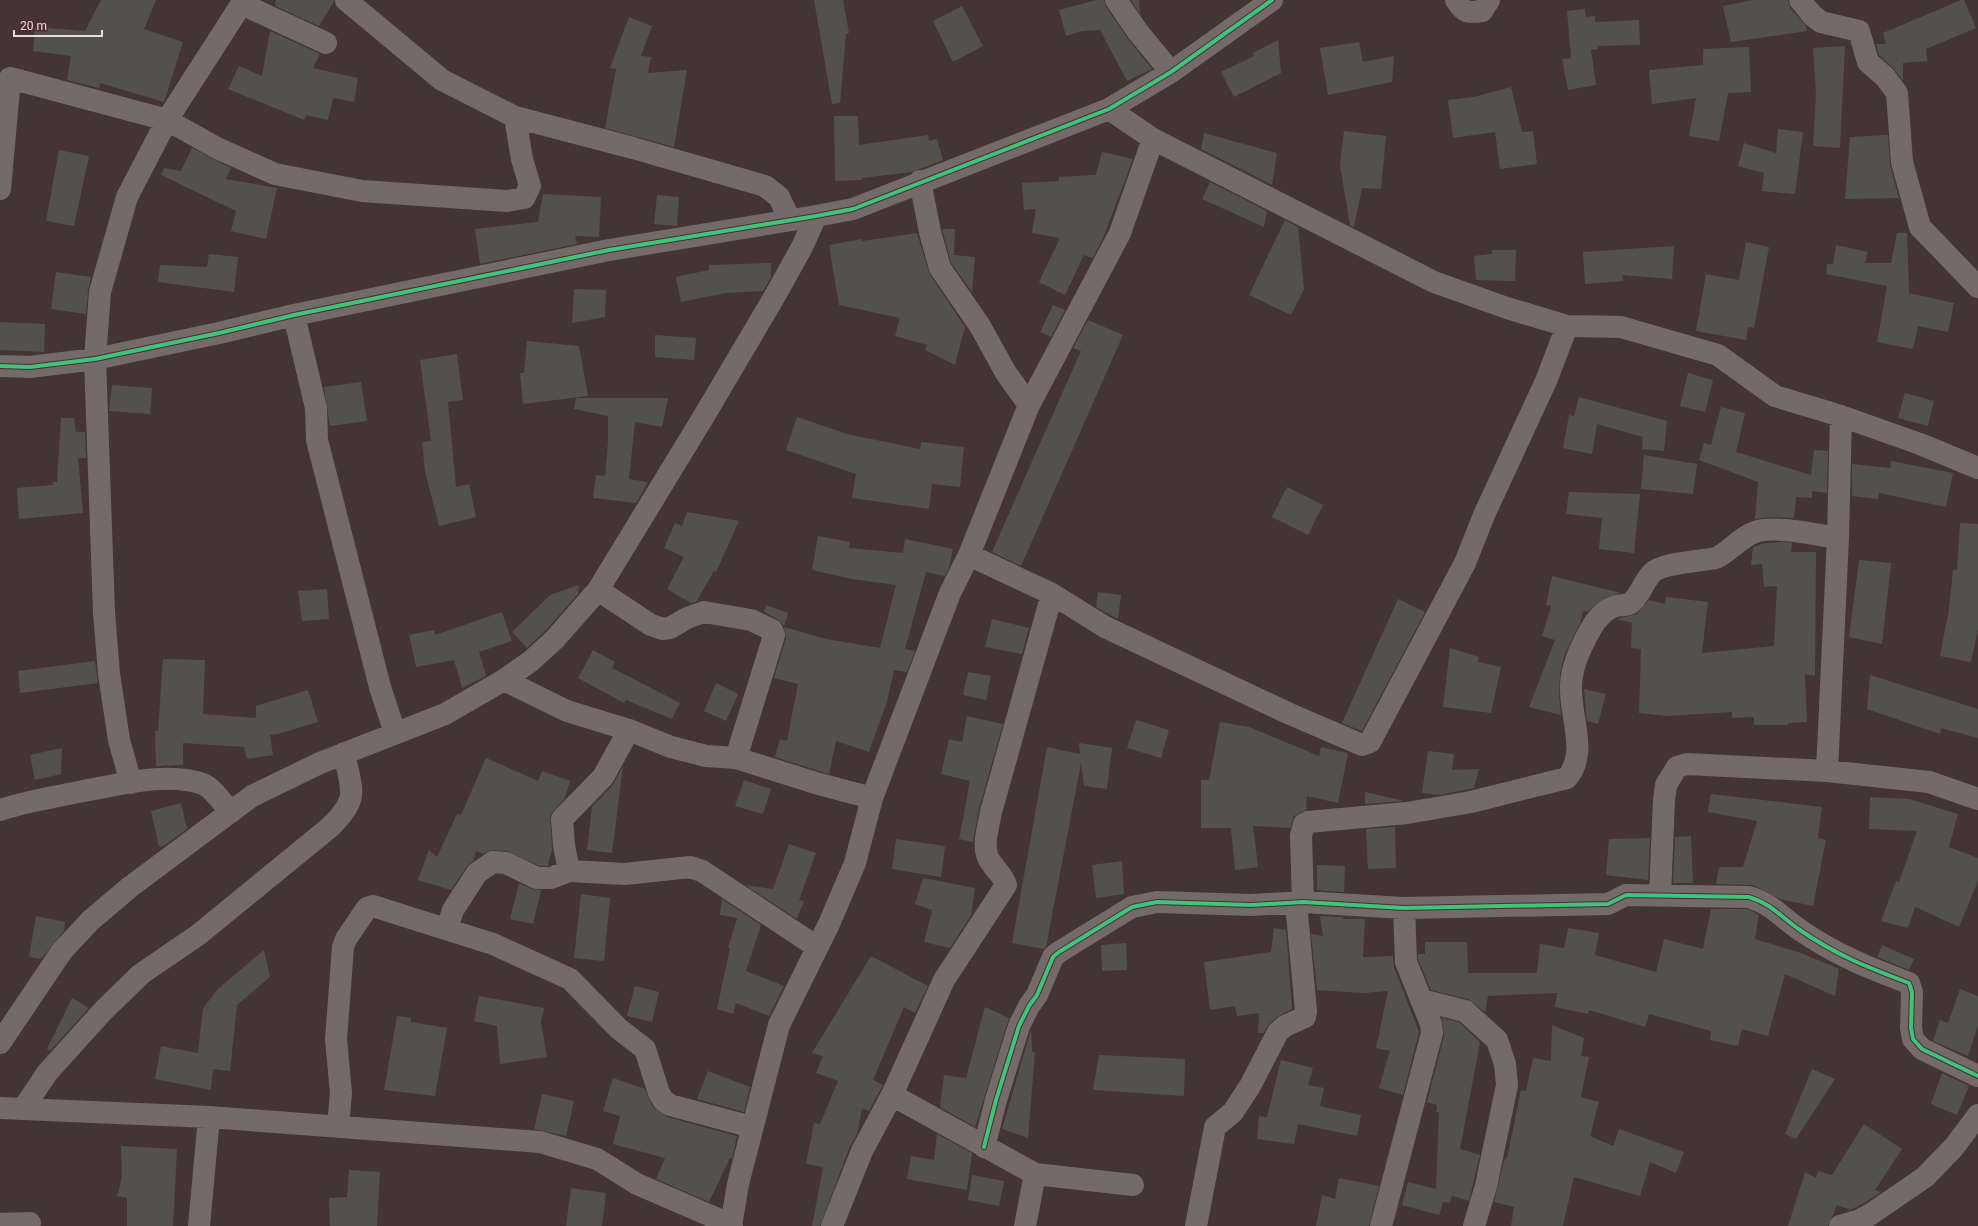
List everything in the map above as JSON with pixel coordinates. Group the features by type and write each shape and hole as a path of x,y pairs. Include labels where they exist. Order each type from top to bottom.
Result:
{"street":[{"path":"346,0 442,80 515,117 633,148 765,186 779,197 790,220"},
{"path":"1116,0 1138,32 1171,72"},
{"path":"1456,0 1466,12 1474,12 1482,11 1489,0"},
{"path":"1800,0 1812,15 1821,22 1859,31 1868,62 1885,77 1896,93 1902,162 1920,227 1978,287"},
{"path":"131,783 119,740 109,674 104,612 95,359 100,292 127,197 167,120 243,2 326,43"},
{"path":"0,366 30,367 95,359 219,333 294,315 609,250 853,209 1109,109 1171,72 1259,4"},
{"path":"0,189 5,78 119,106 167,120 217,148 275,174 362,191 507,201 524,198 530,186 522,159 515,117"},
{"path":"1109,109 1153,139 1434,282 1507,308 1567,326 1621,327 1718,355 1775,396 1841,416 1920,444 1978,468"},
{"path":"0,1108 209,1116 540,1142 596,1160 637,1184 732,1226 738,1184 779,1025 817,947 855,863 872,798 950,593 969,555 1029,405 1120,233 1153,139"},
{"path":"920,182 930,232 942,271 980,326 1006,373 1029,405"},
{"path":"0,1043 62,951 91,920 130,887 252,796 269,786 344,754 445,714 504,680 531,661 555,639 598,590 776,294 802,247 816,216"},
{"path":"294,315 316,408 317,440 380,687 395,733"},
{"path":"969,555 1052,594 1105,627 1283,711 1362,745 1370,742 1466,563 1484,515 1546,381 1567,326"},
{"path":"1827,771 1838,538 1841,416"},
{"path":"1196,1226 1215,1127 1232,1112 1246,1092 1278,1032 1285,1026 1305,1017 1306,1011 1299,903 1301,836 1304,824 1308,822 1407,813 1471,802 1566,778 1574,770 1576,763 1577,739 1571,686 1573,670 1595,622 1612,607 1628,605 1633,602 1652,573 1660,568 1716,558 1723,555 1746,536 1765,530 1838,538"},
{"path":"598,590 651,625 663,629 670,628 687,618 704,612 751,620 772,630 774,635 736,758"},
{"path":"832,1226 862,1151 892,1095 944,980 1006,885 1004,879 986,856 985,849 991,812 1052,594"},
{"path":"504,680 568,711 628,730 671,747 706,756 736,758 819,784 872,798"},
{"path":"569,871 564,846 562,819 603,776 628,730"},
{"path":"23,1109 47,1073 103,1011 141,974 198,935 344,814 352,799 344,754"},
{"path":"1660,896 1664,800 1666,785 1677,767 1687,764 1702,763 1827,771 1929,782 1978,799"},
{"path":"0,810 22,803 131,783 181,779 199,783 208,787 231,812"},
{"path":"446,929 452,910 477,873 493,862 506,863 537,878 551,878 569,871 625,874 696,868 817,947"},
{"path":"984,1147 996,1100 1019,1026 1029,1006 1037,995 1053,957 1124,910 1138,904 1157,902 1250,905 1299,903 1404,908 1608,904 1626,895 1749,897 1763,901 1799,930 1844,957 1909,983 1912,992 1911,1028 1913,1039 1922,1049 1978,1076"},
{"path":"338,1126 341,1093 336,1039 344,942 369,907 373,906 492,944 570,979 619,1029 645,1049 659,1093 663,1100 670,1105 752,1127"},
{"path":"1382,1226 1432,1033 1431,1024 1406,962 1404,908"},
{"path":"1421,1000 1465,1010 1497,1040 1505,1064 1507,1085 1486,1186 1474,1226"},
{"path":"892,1095 1035,1174 1133,1185"},
{"path":"200,1226 209,1116"},
{"path":"1843,1226 1871,1214 1925,1177 1954,1147 1978,1116"},
{"path":"1025,1226 1035,1174"},
{"path":"0,1224 30,1223"}],"building":[{"path":"101,0 156,0 144,29 183,42 164,102 100,83 99,88 67,80 71,56 33,51 35,27 85,31"},
{"path":"276,0 334,1 319,26 275,6"},
{"path":"814,0 843,0 849,33 846,34 840,103 832,104"},
{"path":"1097,0 1104,0 1106,7 1128,39 1152,69 1127,81 1100,30 1082,31 1066,36 1059,10"},
{"path":"1131,0 1139,0 1140,14"},
{"path":"1753,0 1788,0 1790,8 1806,26 1807,31 1731,42 1723,6"},
{"path":"1964,0 1976,28 1926,49 1927,61 1903,63 1903,81 1893,68 1879,55 1876,44 1886,44 1883,33"},
{"path":"962,6 983,46 953,62 933,21"},
{"path":"1585,9 1586,17 1595,16 1595,22 1639,20 1640,45 1598,46 1598,49 1591,50 1596,85 1568,90 1562,59 1571,58 1567,11"},
{"path":"629,17 652,26 641,56 651,57 648,73 687,70 674,147 605,128 616,69 610,68"},
{"path":"270,31 320,54 313,68 358,78 354,102 333,98 328,120 306,115 304,120 228,89 239,66 262,76"},
{"path":"1278,40 1281,73 1234,97 1221,72 1254,56 1253,53"},
{"path":"1359,42 1363,62 1394,56 1392,82 1328,95 1320,48"},
{"path":"1845,46 1840,148 1813,146 1816,94 1813,48"},
{"path":"1749,47 1751,92 1728,93 1719,141 1689,136 1696,98 1652,104 1649,70 1703,65 1703,49"},
{"path":"1511,87 1522,132 1533,131 1537,164 1500,169 1495,132 1453,138 1448,100 1474,97"},
{"path":"834,116 858,116 859,145 928,135 929,141 937,139 943,160 912,172 862,178 862,180 835,181"},
{"path":"1778,129 1803,132 1795,194 1762,191 1764,173 1738,166 1744,143 1776,153"},
{"path":"1344,131 1386,136 1381,189 1362,188 1354,227 1350,225 1340,165"},
{"path":"1204,133 1277,153 1272,185 1201,149"},
{"path":"1888,135 1890,165 1899,198 1845,199 1850,137"},
{"path":"192,148 231,168 226,179 277,188 266,239 231,231 236,211 161,175 164,168 181,171"},
{"path":"59,150 89,156 74,226 46,221"},
{"path":"1102,152 1133,159 1103,238 1093,258 1084,255 1065,295 1039,282 1060,238 1032,233 1036,209 1024,210 1022,183 1059,181 1059,177 1096,175"},
{"path":"1210,182 1267,211 1264,227 1202,199"},
{"path":"543,194 601,197 599,237 575,236 577,244 480,264 475,229 538,222"},
{"path":"657,195 679,197 677,226 654,224"},
{"path":"1285,220 1298,227 1304,289 1291,315 1249,295"},
{"path":"942,229 955,229 954,255 975,257 972,292 951,263"},
{"path":"917,233 930,275 965,327 955,365 925,350 927,345 895,336 900,318 839,305 829,245 862,239 862,241"},
{"path":"1897,233 1907,233 1909,293 1954,303 1948,332 1918,326 1913,349 1877,342 1887,286 1826,274 1827,264 1833,264 1836,245 1868,252 1865,263 1891,263"},
{"path":"1746,242 1769,247 1754,328 1748,327 1746,340 1696,331 1706,274 1739,280"},
{"path":"1674,246 1672,279 1622,275 1623,281 1585,284 1583,252"},
{"path":"1492,250 1516,250 1515,281 1476,280 1474,256 1492,254"},
{"path":"209,254 238,257 234,292 158,282 160,265 207,267"},
{"path":"771,263 771,277 763,291 726,293 681,302 676,277 709,270 709,265"},
{"path":"56,272 91,277 86,314 51,309"},
{"path":"574,289 606,290 605,317 572,323"},
{"path":"1053,305 1065,310 1051,337 1040,332"},
{"path":"1088,320 1123,335 1021,566 992,552 1081,351 1073,348"},
{"path":"0,322 45,324 44,352 0,350"},
{"path":"655,335 696,338 694,360 655,357"},
{"path":"527,341 579,346 588,396 523,404 520,373 524,373"},
{"path":"457,354 463,400 448,402 456,487 469,484 476,517 439,526 425,471 422,442 431,441 420,360"},
{"path":"1688,373 1713,380 1705,412 1680,406"},
{"path":"361,382 367,421 330,426 324,387"},
{"path":"112,385 152,388 150,414 109,411"},
{"path":"1905,393 1934,401 1928,426 1898,418"},
{"path":"1579,397 1667,421 1664,451 1642,449 1643,437 1597,424 1592,454 1563,448 1569,415 1574,416"},
{"path":"576,398 668,398 662,427 635,422 629,479 648,482 636,503 593,498 596,475 605,476 608,442 608,416 574,409"},
{"path":"1721,407 1745,413 1736,452 1811,475 1814,450 1828,451 1827,493 1812,491 1812,498 1796,497 1794,518 1772,517 1755,519 1758,482 1699,460 1704,443 1711,445"},
{"path":"797,417 847,434 920,449 921,442 964,447 960,487 932,484 929,509 852,498 856,474 786,450"},
{"path":"61,418 74,418 76,432 85,432 86,458 78,458 83,513 19,519 17,488 53,485 53,482 57,482"},
{"path":"1644,455 1697,464 1693,494 1641,489"},
{"path":"1891,461 1953,473 1946,507 1879,493 1878,499 1852,496 1852,464 1890,468"},
{"path":"1287,487 1323,505 1308,535 1272,517"},
{"path":"1569,492 1640,494 1634,553 1599,549 1602,518 1566,514"},
{"path":"687,512 739,521 716,572 714,571 696,602 691,603 667,589 684,557 664,548 675,523 682,526"},
{"path":"1960,523 1978,524 1978,629 1971,662 1940,656 1949,609 1953,570 1957,570"},
{"path":"818,536 850,542 849,548 903,553 905,539 953,549 949,568 945,576 926,572 905,649 915,651 907,672 894,670 887,701 869,752 836,741 829,774 775,757 780,739 787,741 798,684 774,678 786,638 784,627 826,639 880,648 896,585 852,579 812,570"},
{"path":"1765,543 1792,543 1791,552 1816,552 1815,676 1805,674 1807,722 1788,723 1788,725 1754,725 1754,717 1732,718 1732,712 1667,716 1639,713 1641,649 1631,648 1632,623 1616,619 1637,614 1649,600 1665,604 1666,597 1708,602 1702,653 1774,646 1777,586 1764,587 1762,564 1751,565 1753,547"},
{"path":"1859,560 1891,563 1882,644 1849,637"},
{"path":"1552,576 1621,593 1606,597 1587,612 1583,611 1580,623 1564,656 1560,674 1559,696 1561,715 1529,707 1555,640 1542,636 1551,606 1546,605"},
{"path":"579,585 578,594 546,630 527,648 512,632 550,595"},
{"path":"327,589 329,619 302,621 298,591"},
{"path":"1098,592 1121,595 1118,619 1096,607"},
{"path":"1398,599 1425,612 1362,731 1342,723"},
{"path":"766,605 788,613 784,626 777,619 764,612"},
{"path":"502,612 512,641 479,652 486,676 462,688 454,660 416,667 409,635 434,630 435,635"},
{"path":"992,619 1029,628 1022,654 985,647"},
{"path":"1450,648 1479,657 1478,662 1501,667 1491,713 1443,707"},
{"path":"593,650 615,662 612,668 680,703 672,719 626,700 624,703 578,678"},
{"path":"163,659 205,660 203,714 256,718 256,706 308,690 318,722 270,735 273,755 247,759 244,747 183,743 183,765 156,766 155,731 158,731"},
{"path":"95,661 98,683 20,693 18,671"},
{"path":"968,672 991,676 986,700 963,695"},
{"path":"1870,675 1978,709 1978,738 1941,728 1940,734 1867,709"},
{"path":"716,683 738,694 726,721 704,711"},
{"path":"1584,689 1606,694 1598,724 1587,721"},
{"path":"967,716 1003,724 979,809 973,842 959,839 970,781 941,774 949,739 962,742"},
{"path":"1136,720 1169,730 1161,758 1127,748"},
{"path":"1220,722 1249,727 1319,756 1321,747 1348,753 1338,803 1307,796 1306,810 1294,816 1290,828 1253,826 1258,867 1235,870 1231,828 1201,828 1201,780 1209,780"},
{"path":"1079,743 1112,748 1107,789 1084,786 1081,763 1046,947 1044,949 1012,943 1047,747 1080,754"},
{"path":"62,748 61,774 35,780 30,755"},
{"path":"1428,751 1454,754 1452,770 1479,769 1474,788 1439,795 1422,793"},
{"path":"486,758 538,781 542,771 570,781 565,798 550,815 552,849 548,866 540,866 507,851 493,850 483,854 476,851 473,861 467,866 451,890 418,880 429,850 437,857 457,814 461,815"},
{"path":"623,766 612,853 587,850 592,807 612,786"},
{"path":"744,780 771,789 763,814 735,806"},
{"path":"1365,792 1404,801 1365,804"},
{"path":"1711,794 1822,807 1818,838 1826,840 1813,906 1780,899 1753,885 1716,884 1719,867 1743,867 1757,821 1708,812"},
{"path":"1870,797 1909,799 1958,814 1949,847 1978,858 1978,881 1959,927 1915,907 1908,928 1881,921 1896,881 1899,882 1917,831 1869,829"},
{"path":"181,803 187,829 165,845 159,847 151,811"},
{"path":"1395,827 1396,868 1368,869 1366,829"},
{"path":"1691,836 1693,883 1673,883 1675,837"},
{"path":"1650,838 1648,880 1606,875 1609,839"},
{"path":"896,839 945,846 941,877 892,869"},
{"path":"789,844 816,853 799,900 804,901 797,919 745,885 773,889"},
{"path":"1122,861 1124,894 1096,898 1092,865"},
{"path":"1317,865 1345,866 1344,892 1317,890"},
{"path":"923,878 975,888 971,915 950,948 924,942 932,910 915,904"},
{"path":"519,883 532,889 541,890 533,924 510,919"},
{"path":"581,894 610,898 604,961 574,958"},
{"path":"722,899 761,925 746,971 784,986 769,1016 736,1003 733,1014 717,1009 730,948 728,948 737,918 720,915"},
{"path":"1711,909 1747,909 1752,911 1759,915 1755,939 1801,953 1839,969 1835,996 1785,974 1768,1036 1742,1029 1738,1046 1710,1040 1711,1031 1649,1014 1645,1027 1589,1010 1588,1014 1555,1007 1557,993 1488,996 1485,1012 1468,999 1431,990 1418,959 1418,954 1425,954 1425,942 1467,942 1468,973 1537,973 1540,944 1564,948 1568,928 1599,933 1595,955 1656,972 1664,939 1703,949"},
{"path":"36,916 65,922 64,931 41,959 29,957"},
{"path":"1320,916 1343,917 1343,919 1365,919 1363,957 1393,956 1394,967 1419,1032 1403,1095 1379,1088 1390,1051 1376,1048 1388,991 1363,993 1317,990 1311,934 1323,936"},
{"path":"1274,928 1286,930 1292,1009 1277,1017 1270,1023 1263,1033 1258,1033 1259,1013 1237,1016 1235,1006 1210,1010 1204,962 1271,952"},
{"path":"1126,943 1127,970 1102,971 1101,945"},
{"path":"1882,945 1914,959 1909,970 1877,957"},
{"path":"264,950 270,977 237,1005 230,1071 213,1069 211,1090 155,1079 161,1046 198,1053 203,1008 218,989"},
{"path":"871,956 928,986 915,1013 904,1007 873,1080 883,1085 869,1111 862,1108 857,1134 850,1146 820,1226 812,1226 823,1167 806,1164 814,1123 820,1124 838,1081 816,1073 823,1056 812,1053"},
{"path":"635,986 659,992 652,1022 627,1016"},
{"path":"1960,989 1978,996 1978,1025 1968,1056 1933,1041 1940,1020 1948,1023"},
{"path":"479,996 544,1008 541,1022 547,1057 500,1064 497,1026 474,1021"},
{"path":"72,998 89,1008 50,1051 47,1049"},
{"path":"985,1007 1009,1018 975,1127 940,1107 944,1075 966,1078"},
{"path":"397,1016 411,1018 411,1022 447,1028 435,1096 384,1090"},
{"path":"1442,1018 1459,1022 1480,1042 1460,1149 1480,1155 1469,1201 1452,1196 1450,1203 1443,1202 1439,1215 1402,1205 1408,1182 1436,1189 1439,1112 1436,1112 1437,1105 1427,1102 1444,1036"},
{"path":"1552,1025 1584,1038 1581,1056 1589,1057 1581,1097 1599,1102 1590,1136 1613,1146 1619,1129 1684,1152 1676,1173 1650,1162 1640,1196 1574,1177 1563,1226 1511,1226 1514,1207 1494,1202 1504,1161 1507,1158 1521,1090 1526,1091 1533,1058 1551,1061"},
{"path":"1031,1030 1032,1052 1035,1052 1028,1138 1002,1129"},
{"path":"1099,1055 1185,1059 1184,1096 1093,1090"},
{"path":"1281,1060 1313,1068 1308,1085 1324,1088 1320,1106 1361,1115 1357,1136 1298,1124 1294,1144 1257,1139 1259,1116 1267,1117"},
{"path":"1812,1069 1835,1079 1796,1139 1785,1134"},
{"path":"708,1071 750,1087 744,1112 697,1099"},
{"path":"1942,1073 1969,1086 1957,1115 1931,1104"},
{"path":"613,1078 645,1089 652,1106 667,1117 737,1136 732,1159 730,1158 709,1202 656,1179 665,1158 613,1144 620,1116 603,1111"},
{"path":"542,1094 574,1101 566,1136 534,1129"},
{"path":"1864,1124 1902,1149 1875,1190 1881,1192 1850,1210 1837,1205 1828,1226 1788,1226 1805,1172 1816,1178 1818,1171 1832,1175"},
{"path":"937,1134 972,1153 967,1190 907,1179 911,1156 934,1160"},
{"path":"121,1146 177,1149 173,1226 127,1226 127,1198 117,1196 122,1177"},
{"path":"349,1170 380,1172 377,1226 330,1226 329,1198 347,1197"},
{"path":"972,1175 1004,1181 999,1206 968,1200"},
{"path":"1339,1178 1379,1186 1369,1226 1316,1226 1322,1195 1335,1199"},
{"path":"571,1188 606,1193 602,1226 566,1226"}],"cycle path":[{"path":"0,366 30,367 95,359 219,333 294,315 609,250 853,209 1109,109 1171,72 1272,0"},
{"path":"984,1147 996,1100 1019,1026 1029,1006 1037,995 1053,957 1132,907 1157,902 1251,905 1303,902 1404,908 1608,904 1626,895 1749,897 1764,903 1813,939 1840,954 1909,983 1912,992 1911,1028 1913,1039 1922,1049 1978,1076"}]}
